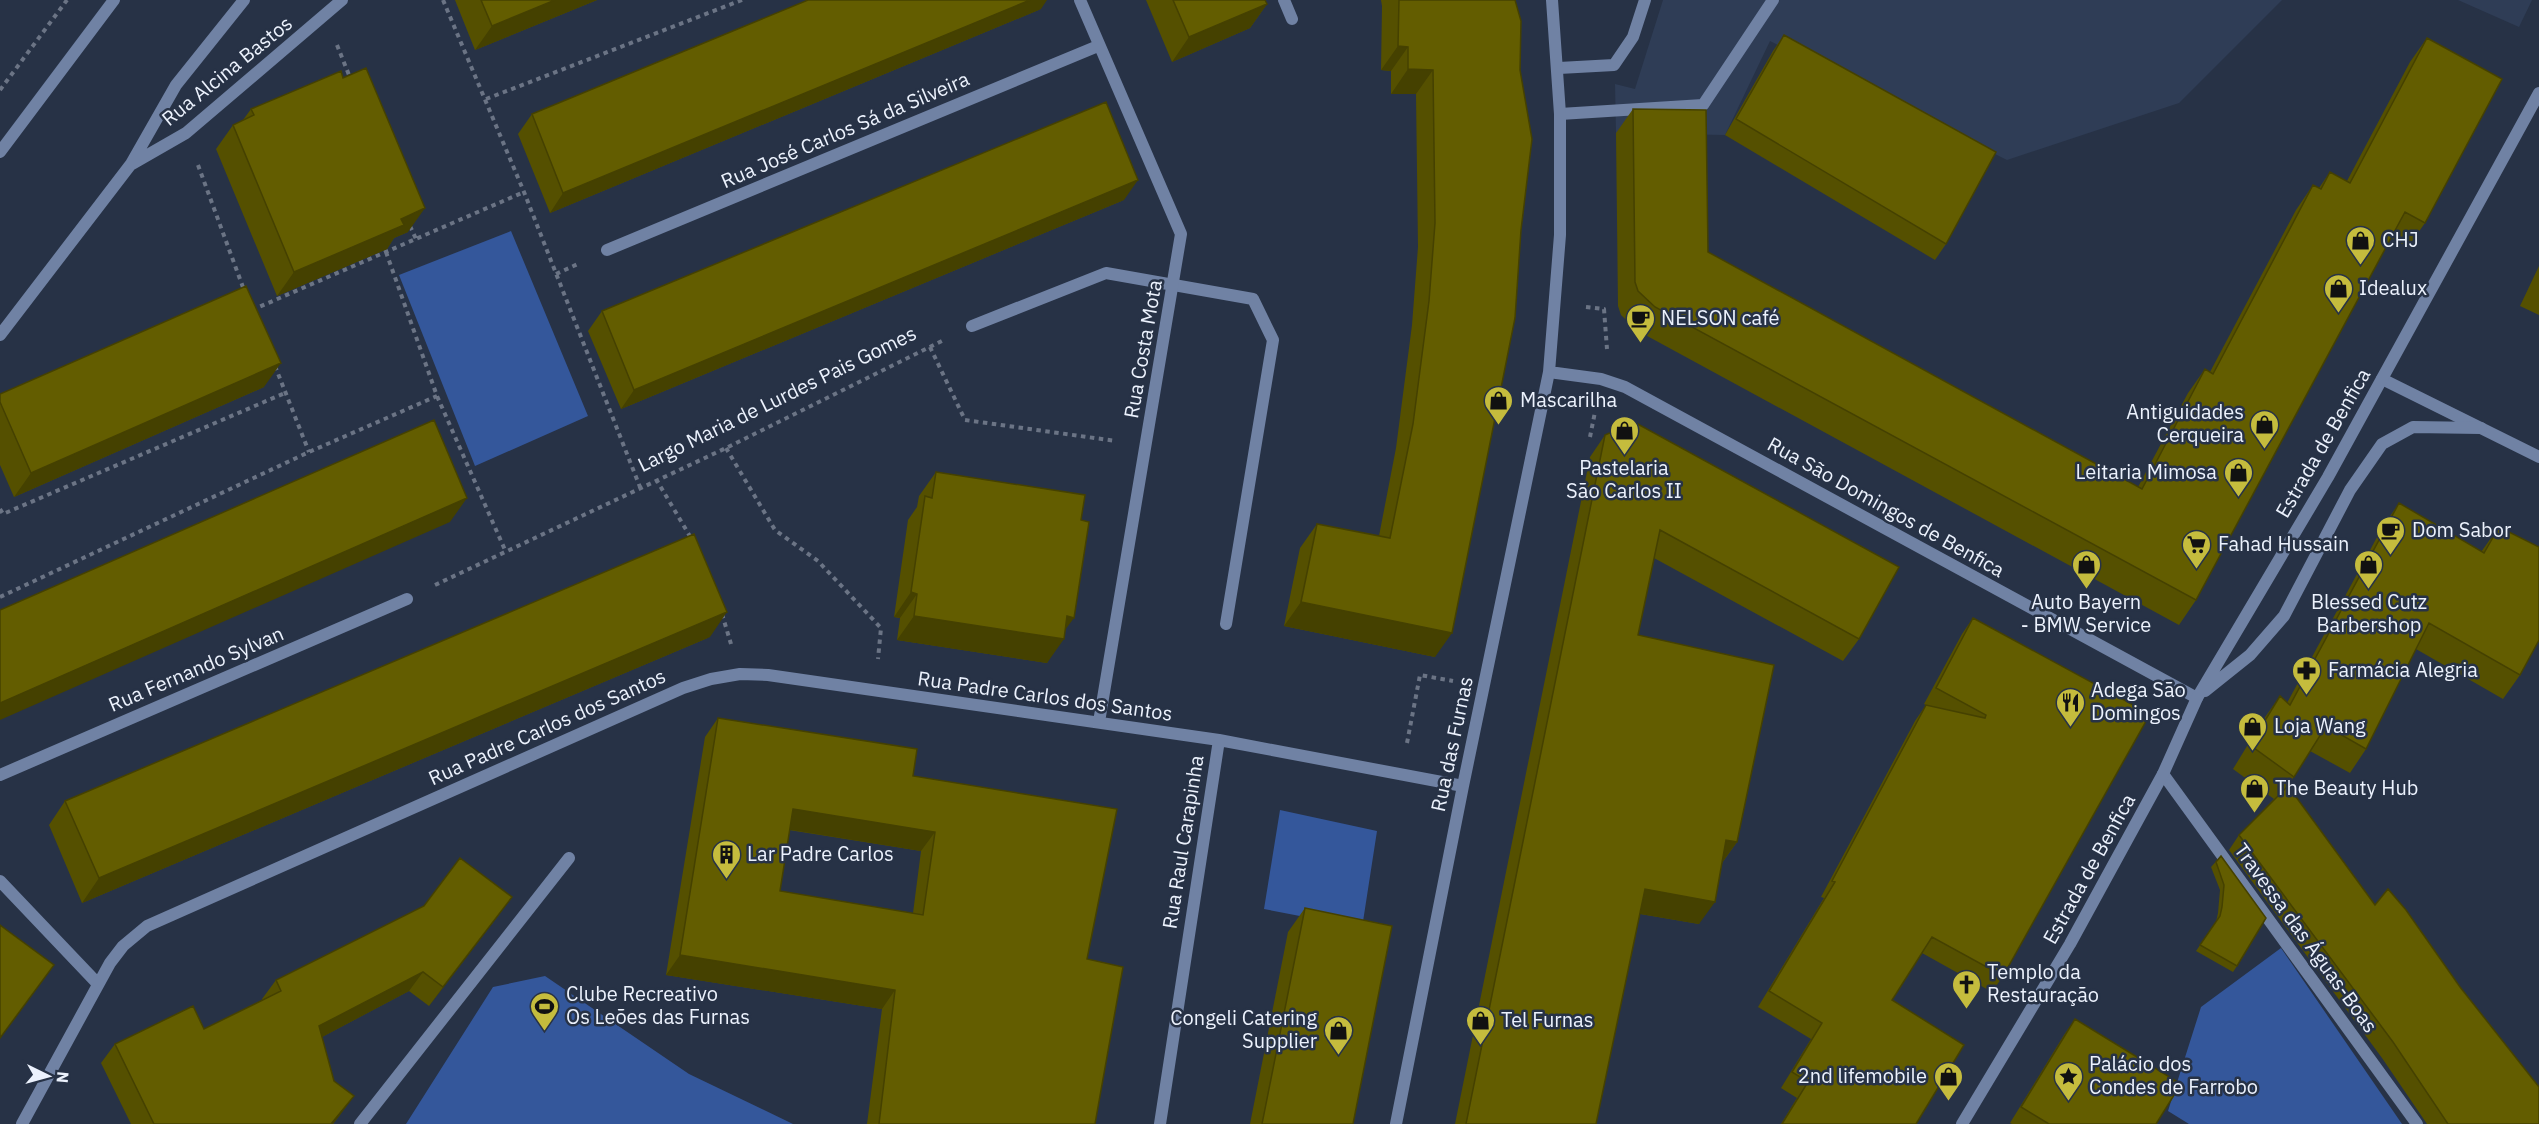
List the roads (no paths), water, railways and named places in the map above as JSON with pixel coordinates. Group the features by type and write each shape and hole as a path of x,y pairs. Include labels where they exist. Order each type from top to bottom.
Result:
{"street":[{"path":"0,152 114,0"},
{"name":"Rua Alcina Bastos","path":"0,335 131,164 176,85 244,0"},
{"name":"Rua Alcina Bastos","path":"131,164 186,133 342,0"},
{"name":"Rua Costa Mota","path":"1080,0 1181,234 1099,722"},
{"path":"1284,0 1292,18"},
{"name":"Rua das Furnas","path":"1396,1124 1463,786 1550,372 1560,235 1559,68 1552,0"},
{"path":"1559,68 1614,65 1633,38 1645,0"},
{"path":"1560,114 1703,105 1773,0"},
{"name":"Rua José Carlos Sá da Silveira","path":"607,250 1098,46"},
{"name":"Estrada de Benfica","path":"1962,1124 2070,944 2163,774 2197,698 2328,477 2539,93"},
{"path":"972,326 1106,273 1253,299 1273,340 1226,624"},
{"name":"Rua São Domingos de Benfica","path":"1550,372 1601,379 1625,387 2197,698"},
{"path":"2382,380 2539,457"},
{"path":"2197,698 2250,655 2284,616 2350,490 2382,444 2413,427 2481,428"},
{"name":"Rua Fernando Sylvan","path":"0,775 407,599"},
{"name":"Rua Padre Carlos dos Santos","path":"22,1124 98,984 123,946 147,926 683,688 711,679 740,674 768,675 1219,740"},
{"name":"Rua Raul Carapinha","path":"1160,1124 1219,740 1463,786"},
{"name":"Travessa das Águas-Boas","path":"2163,774 2417,1124"},
{"path":"360,1124 569,858"},
{"path":"0,881 98,984"}],"place":[{"name":"CHJ","path":"2361,266"},
{"name":"Idealux","path":"2338,314"},
{"name":"NELSON café","path":"1640,344"},
{"name":"Mascarilha","path":"1499,426"},
{"name":"Antiguidades Cerqueira","path":"2265,450"},
{"name":"Pastelaria São Carlos II","path":"1624,456"},
{"name":"Leitaria Mimosa","path":"2238,498"},
{"name":"Dom Sabor","path":"2391,556"},
{"name":"Fahad Hussain","path":"2197,570"},
{"name":"Auto Bayern - BMW Service","path":"2086,590"},
{"name":"Blessed Cutz Barbershop","path":"2369,590"},
{"name":"Farmácia Alegria","path":"2307,696"},
{"name":"Adega São Domingos","path":"2070,728"},
{"name":"Loja Wang","path":"2253,752"},
{"name":"The Beauty Hub","path":"2254,814"},
{"name":"Lar Padre Carlos","path":"726,880"},
{"name":"Templo da Restauração","path":"1966,1010"},
{"name":"Clube Recreativo Os Leões das Furnas","path":"545,1032"},
{"name":"Tel Furnas","path":"1480,1046"},
{"name":"Congeli Catering Supplier","path":"1338,1056"},
{"name":"2nd lifemobile","path":"1948,1102"},
{"name":"Palácio dos Condes de Farrobo","path":"2068,1102"}]}
